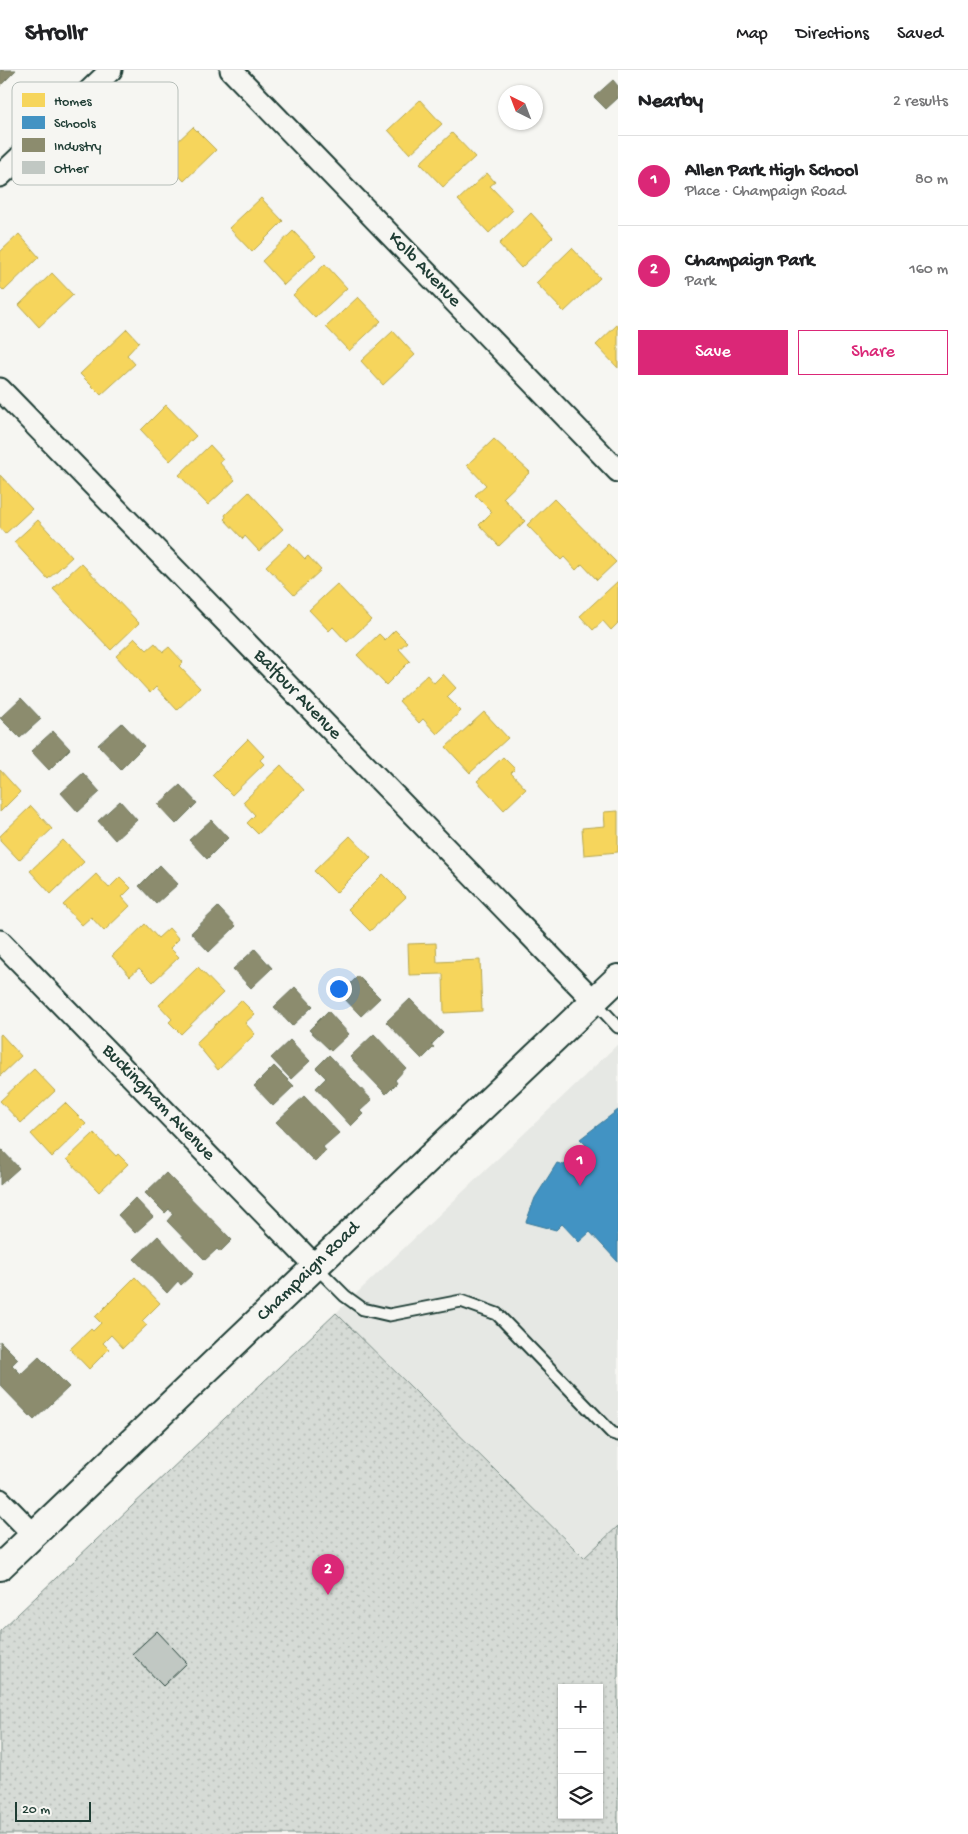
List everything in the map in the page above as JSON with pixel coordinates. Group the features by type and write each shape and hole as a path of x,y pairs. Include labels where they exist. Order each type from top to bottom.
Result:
{"street":[{"path":"98,82 111,70"},
{"name":"Kolb Avenue","path":"231,70 618,470"},
{"path":"0,176 12,165"},
{"name":"Balfour Avenue","path":"0,389 594,1001"},
{"name":"Buckingham Avenue","path":"0,941 315,1266"},
{"name":"Champaign Road","path":"0,1567 618,978"},
{"path":"0,1500 34,1534"}],"lane":[{"path":"594,1001 618,1027"},
{"path":"315,1266 345,1296 363,1309 389,1315 461,1300 497,1314 612,1433 618,1435"}],"shaded area":[{"path":"618,1044 618,1526 585,1558 336,1313"},
{"path":"336,1313 584,1558 618,1526 618,1834 0,1834 0,1631"}],"building: Homes":[{"path":"420,100 442,124 410,154 388,130"},
{"path":"193,127 216,150 184,181 178,175 178,141"},
{"path":"452,133 475,157 443,187 420,163"},
{"path":"487,173 495,182 490,186 513,210 489,233 458,200"},
{"path":"261,198 283,221 252,252 229,228"},
{"path":"531,213 553,237 521,268 499,244"},
{"path":"293,231 316,255 284,285 262,261"},
{"path":"19,234 39,257 4,291 0,287 0,252"},
{"path":"572,248 600,278 564,312 536,283"},
{"path":"325,264 347,288 315,318 293,295"},
{"path":"52,273 73,295 39,327 19,305"},
{"path":"358,297 381,321 349,351 326,327"},
{"path":"618,324 618,368 596,345"},
{"path":"127,329 139,342 127,355 135,364 101,395 80,374"},
{"path":"393,331 415,355 383,385 361,361"},
{"path":"166,405 196,436 170,461 141,430"},
{"path":"494,439 530,472 503,498 525,521 499,546 479,525 492,512 475,495 486,485 467,465"},
{"path":"210,445 223,459 219,462 235,480 208,505 179,475"},
{"path":"0,475 32,509 5,534 0,528"},
{"path":"249,492 283,529 259,551 245,536 243,539 224,519 225,515"},
{"path":"554,499 616,562 597,580 582,564 576,570 564,557 561,560 527,525"},
{"path":"38,520 72,557 48,579 14,542"},
{"path":"290,543 305,559 308,556 321,570 294,595 266,566"},
{"path":"81,563 139,623 111,650 53,589"},
{"path":"618,581 618,623 611,630 603,621 593,630 580,616"},
{"path":"337,584 371,620 347,642 333,627 329,631 309,610"},
{"path":"395,630 407,642 399,649 410,661 386,685 357,655 379,634 385,640"},
{"path":"135,638 147,650 155,643 163,652 169,647 183,662 179,666 200,688 177,710 156,687 150,693 116,656"},
{"path":"443,674 456,688 447,697 461,711 437,734 423,719 419,723 399,701 427,675 434,683"},
{"path":"484,712 508,738 470,773 446,747"},
{"path":"248,739 264,756 260,760 264,764 232,795 212,775"},
{"path":"503,757 515,769 511,773 526,789 504,810 477,781"},
{"path":"281,765 304,790 258,834 247,823 255,815 243,802"},
{"path":"0,770 20,792 0,812"},
{"path":"31,806 52,829 19,860 0,840 0,836"},
{"path":"618,811 618,852 584,855 582,828 605,826 604,812"},
{"path":"350,836 371,858 336,893 314,871"},
{"path":"63,840 84,862 51,894 30,871"},
{"path":"96,874 109,888 120,877 131,888 122,897 130,906 104,931 91,917 82,925 63,905"},
{"path":"383,874 406,897 370,931 348,909"},
{"path":"145,924 158,938 169,928 179,939 170,948 179,957 153,982 139,968 130,976 112,956"},
{"path":"436,943 437,962 480,960 482,1011 444,1013 443,974 409,975 408,944"},
{"path":"198,967 223,993 181,1034 169,1022 172,1019 159,1005"},
{"path":"241,1000 255,1014 245,1023 255,1034 218,1070 196,1043"},
{"path":"0,1035 21,1056 0,1076"},
{"path":"34,1069 55,1091 21,1123 0,1101"},
{"path":"65,1103 86,1124 52,1157 31,1134"},
{"path":"94,1133 116,1156 118,1154 128,1164 99,1192 67,1159"},
{"path":"135,1277 160,1303 142,1321 147,1325 123,1348 111,1335 103,1343 109,1349 89,1369 70,1349 91,1329 93,1331 101,1323 95,1317"}],"building: Schools":[{"path":"618,1110 618,1262 590,1232 579,1242 562,1224 556,1230 526,1222 535,1198 557,1163 564,1165 586,1145 580,1139"}],"building: Industry":[{"path":"0,70 16,70 0,86"},
{"path":"613,80 618,86 618,98 606,109 594,97"},
{"path":"21,698 41,719 20,738 0,718"},
{"path":"122,723 144,746 121,769 98,745"},
{"path":"53,731 70,749 49,770 31,751"},
{"path":"83,773 100,792 78,812 61,793"},
{"path":"180,785 197,803 176,824 158,805"},
{"path":"120,801 137,820 115,840 98,821"},
{"path":"211,820 228,838 207,859 189,840"},
{"path":"160,865 178,884 156,904 139,886"},
{"path":"218,907 236,926 209,952 191,933"},
{"path":"255,949 272,968 251,988 233,969"},
{"path":"358,976 380,998 361,1016 340,994"},
{"path":"295,987 313,1006 292,1026 274,1007"},
{"path":"410,999 443,1033 431,1045 434,1047 422,1059 386,1022"},
{"path":"328,1011 349,1034 331,1051 309,1030"},
{"path":"374,1034 406,1068 395,1080 397,1083 386,1094 350,1057"},
{"path":"290,1040 310,1061 291,1079 271,1058"},
{"path":"329,1055 372,1100 360,1111 363,1114 351,1126 316,1088 326,1078 316,1068"},
{"path":"274,1066 294,1086 273,1106 254,1086"},
{"path":"304,1096 339,1133 323,1147 326,1151 315,1162 276,1122"},
{"path":"0,1150 19,1168 0,1185"},
{"path":"166,1173 232,1240 220,1252 217,1249 205,1260 167,1221 173,1214 169,1209 165,1213 145,1193"},
{"path":"135,1198 153,1217 135,1233 118,1215"},
{"path":"158,1236 193,1274 181,1285 178,1281 167,1293 134,1259"},
{"path":"0,1341 18,1359 12,1365 21,1374 39,1357 69,1387 34,1420 0,1385"}],"building: Other":[{"path":"157,1631 187,1663 163,1686 132,1654"}],"place":[{"name":"Allen Park High School","path":"580,1186"},
{"name":"Champaign Park","path":"328,1595"}]}
